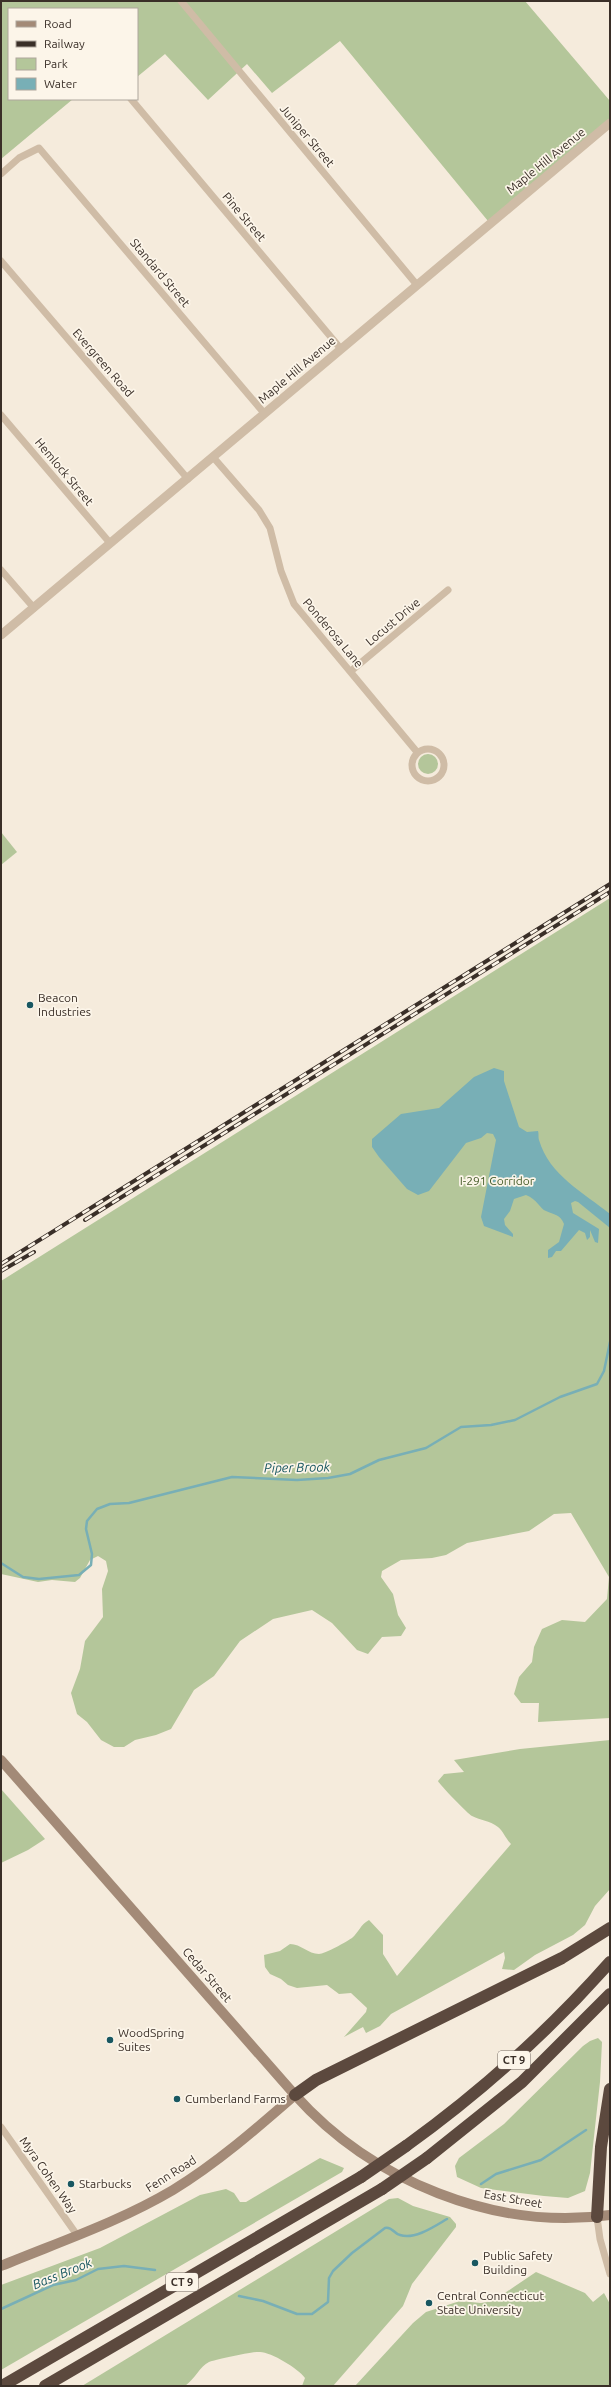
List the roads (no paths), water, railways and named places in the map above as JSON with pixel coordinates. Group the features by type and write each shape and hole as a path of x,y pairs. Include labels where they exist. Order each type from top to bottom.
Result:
{"highway":[{"path":"295,2095 316,2080 562,1958 610,1928"},
{"name":"CT 9","path":"2,2386 361,2177 406,2146 472,2096 522,2053 566,2010 610,1962"},
{"name":"CT 9","path":"45,2386 382,2189 427,2158 522,2082 610,1994"},
{"path":"597,2217 601,2147 610,2089"}],"main road":[{"name":"Cedar Street","path":"1,1760 295,2095 345,2141 374,2161 415,2182"},
{"name":"Fenn Road","path":"1,2266 131,2212 186,2182 239,2143 295,2095"},
{"name":"East Street","path":"415,2182 459,2201 508,2213 559,2218 597,2217 610,2215"}],"street":[{"name":"Juniper Street","path":"181,1 417,285"},
{"name":"Pine Street","path":"132,100 340,350"},
{"name":"Maple Hill Avenue","path":"1,635 610,123"},
{"name":"Standard Street","path":"1,174 19,158 39,148 264,414"},
{"name":"Evergreen Road","path":"1,261 188,479"},
{"name":"Hemlock Street","path":"1,415 110,543"},
{"name":"Ponderosa Lane","path":"213,457 259,510 270,528 281,571 294,604 417,752"},
{"path":"1,570 34,608"},
{"name":"Locust Drive","path":"351,671 448,590"},
{"path":"429,748 440,754 444,766 439,777 427,781 416,776 412,764 417,752 429,748"},
{"name":"Myra Cohen Way","path":"1,2127 76,2236"},
{"path":"597,2217 600,2239 610,2274"}],"water":[{"path":"494,1068 504,1071 504,1081 519,1127 527,1132 538,1131 539,1140 544,1152 559,1173 579,1191 610,1214 610,1228 578,1202 575,1201 571,1203 573,1213 599,1229 598,1243 595,1242 590,1230 590,1237 587,1240 585,1233 579,1230 561,1251 556,1251 552,1257 548,1258 548,1250 559,1242 564,1224 559,1217 544,1210 533,1199 526,1195 514,1199 510,1211 504,1219 505,1225 513,1234 513,1237 484,1226 481,1217 496,1140 493,1134 487,1133 481,1138 466,1143 429,1191 418,1195 407,1189 372,1147 372,1139 401,1114 439,1108 474,1077"}],"waterway":[{"name":"Piper Brook","path":"1,1563 23,1577 39,1579 79,1575 91,1565 92,1554 86,1529 87,1521 97,1509 110,1504 129,1503 232,1477 297,1480 328,1478 350,1474 379,1460 426,1448 461,1427 491,1425 515,1420 560,1397 597,1384 604,1371 610,1342"},
{"name":"Bass Brook","path":"481,2184 496,2174 541,2160 586,2130"},
{"name":"Bass Brook","path":"239,2296 263,2301 297,2314 312,2314 328,2302 329,2278 333,2271 352,2253 385,2228 389,2228 400,2235 412,2236 425,2232 447,2219"},
{"name":"Bass Brook","path":"1,2309 53,2285 76,2280 98,2269 124,2266 155,2270"}],"railway":[{"path":"1,1264 610,884"},
{"path":"85,1220 610,892"},
{"path":"1,1271 34,1252"}],"place":[{"name":"Beacon Industries","path":"30,1005"},
{"name":"WoodSpring Suites","path":"110,2040"},
{"name":"Cumberland Farms","path":"177,2099"},
{"name":"Starbucks","path":"71,2184"},
{"name":"Public Safety Building","path":"475,2263"},
{"name":"Central Connecticut State University","path":"429,2303"}],"park label":[{"name":"I-291 Corridor","path":"497,1181"}]}
